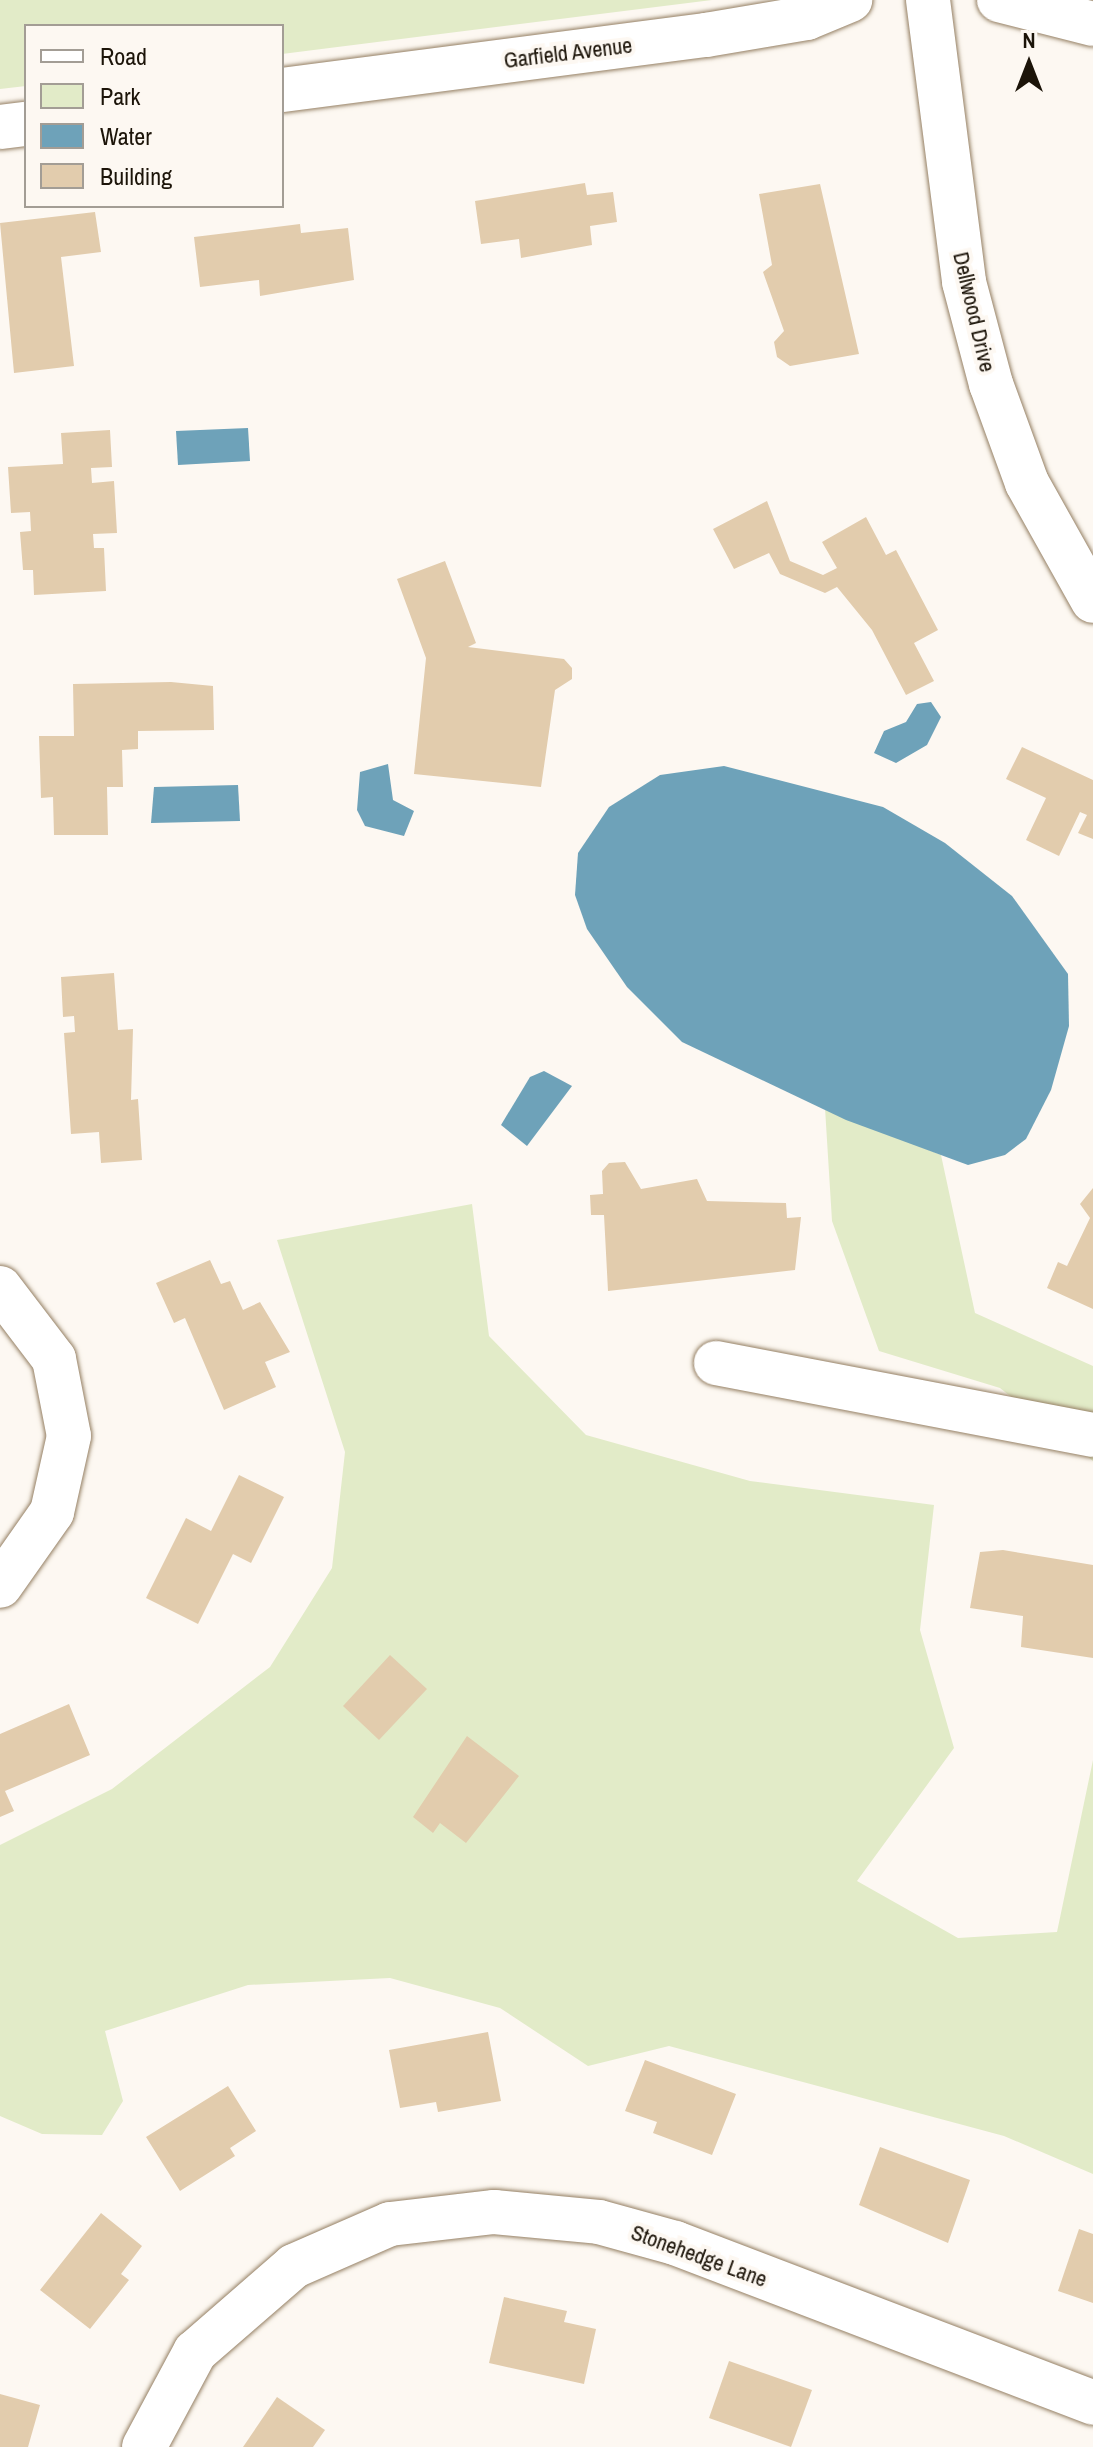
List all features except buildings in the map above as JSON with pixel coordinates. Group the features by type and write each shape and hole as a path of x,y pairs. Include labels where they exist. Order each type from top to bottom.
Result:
{"street":[{"name":"Garfield Avenue","path":"284,90 706,35 807,18 850,0"},
{"name":"Dellwood Drive","path":"928,0 964,282 991,384 1027,483 1093,601"},
{"path":"999,0 1093,24"},
{"path":"0,127 24,124"},
{"path":"0,1288 54,1359 69,1436 52,1512 0,1586"},
{"path":"716,1363 1093,1435"},
{"name":"Stonehedge Lane","path":"144,2447 195,2352 294,2266 390,2224 494,2212 599,2222 675,2243 1093,2403"}],"green space":[{"path":"0,0 712,0 284,54 284,24 24,24 24,86 0,89"},
{"path":"825,1108 941,1155 975,1313 1093,1366 1093,1461 1000,1388 879,1351 832,1221"},
{"path":"472,1204 489,1336 586,1435 750,1481 934,1505 920,1630 954,1748 857,1881 958,1938 1057,1932 1093,1760 1093,2174 1004,2136 669,2046 588,2066 500,2008 390,1978 248,1985 105,2031 123,2101 102,2135 42,2134 0,2116 0,1845 112,1789 270,1667 332,1568 345,1452 277,1240"}],"water":[{"path":"248,428 250,461 178,465 176,431"},
{"path":"931,702 941,717 927,745 896,763 874,753 884,731 906,722 917,704"},
{"path":"388,764 393,800 414,811 404,836 365,826 357,810 360,772"},
{"path":"724,766 883,807 945,843 1012,896 1068,974 1069,1026 1051,1090 1026,1139 1005,1155 968,1165 846,1120 682,1042 627,987 587,929 575,895 578,853 609,807 660,775"},
{"path":"238,785 240,821 151,823 154,787"},
{"path":"544,1071 572,1086 527,1146 501,1125 530,1077"}]}
